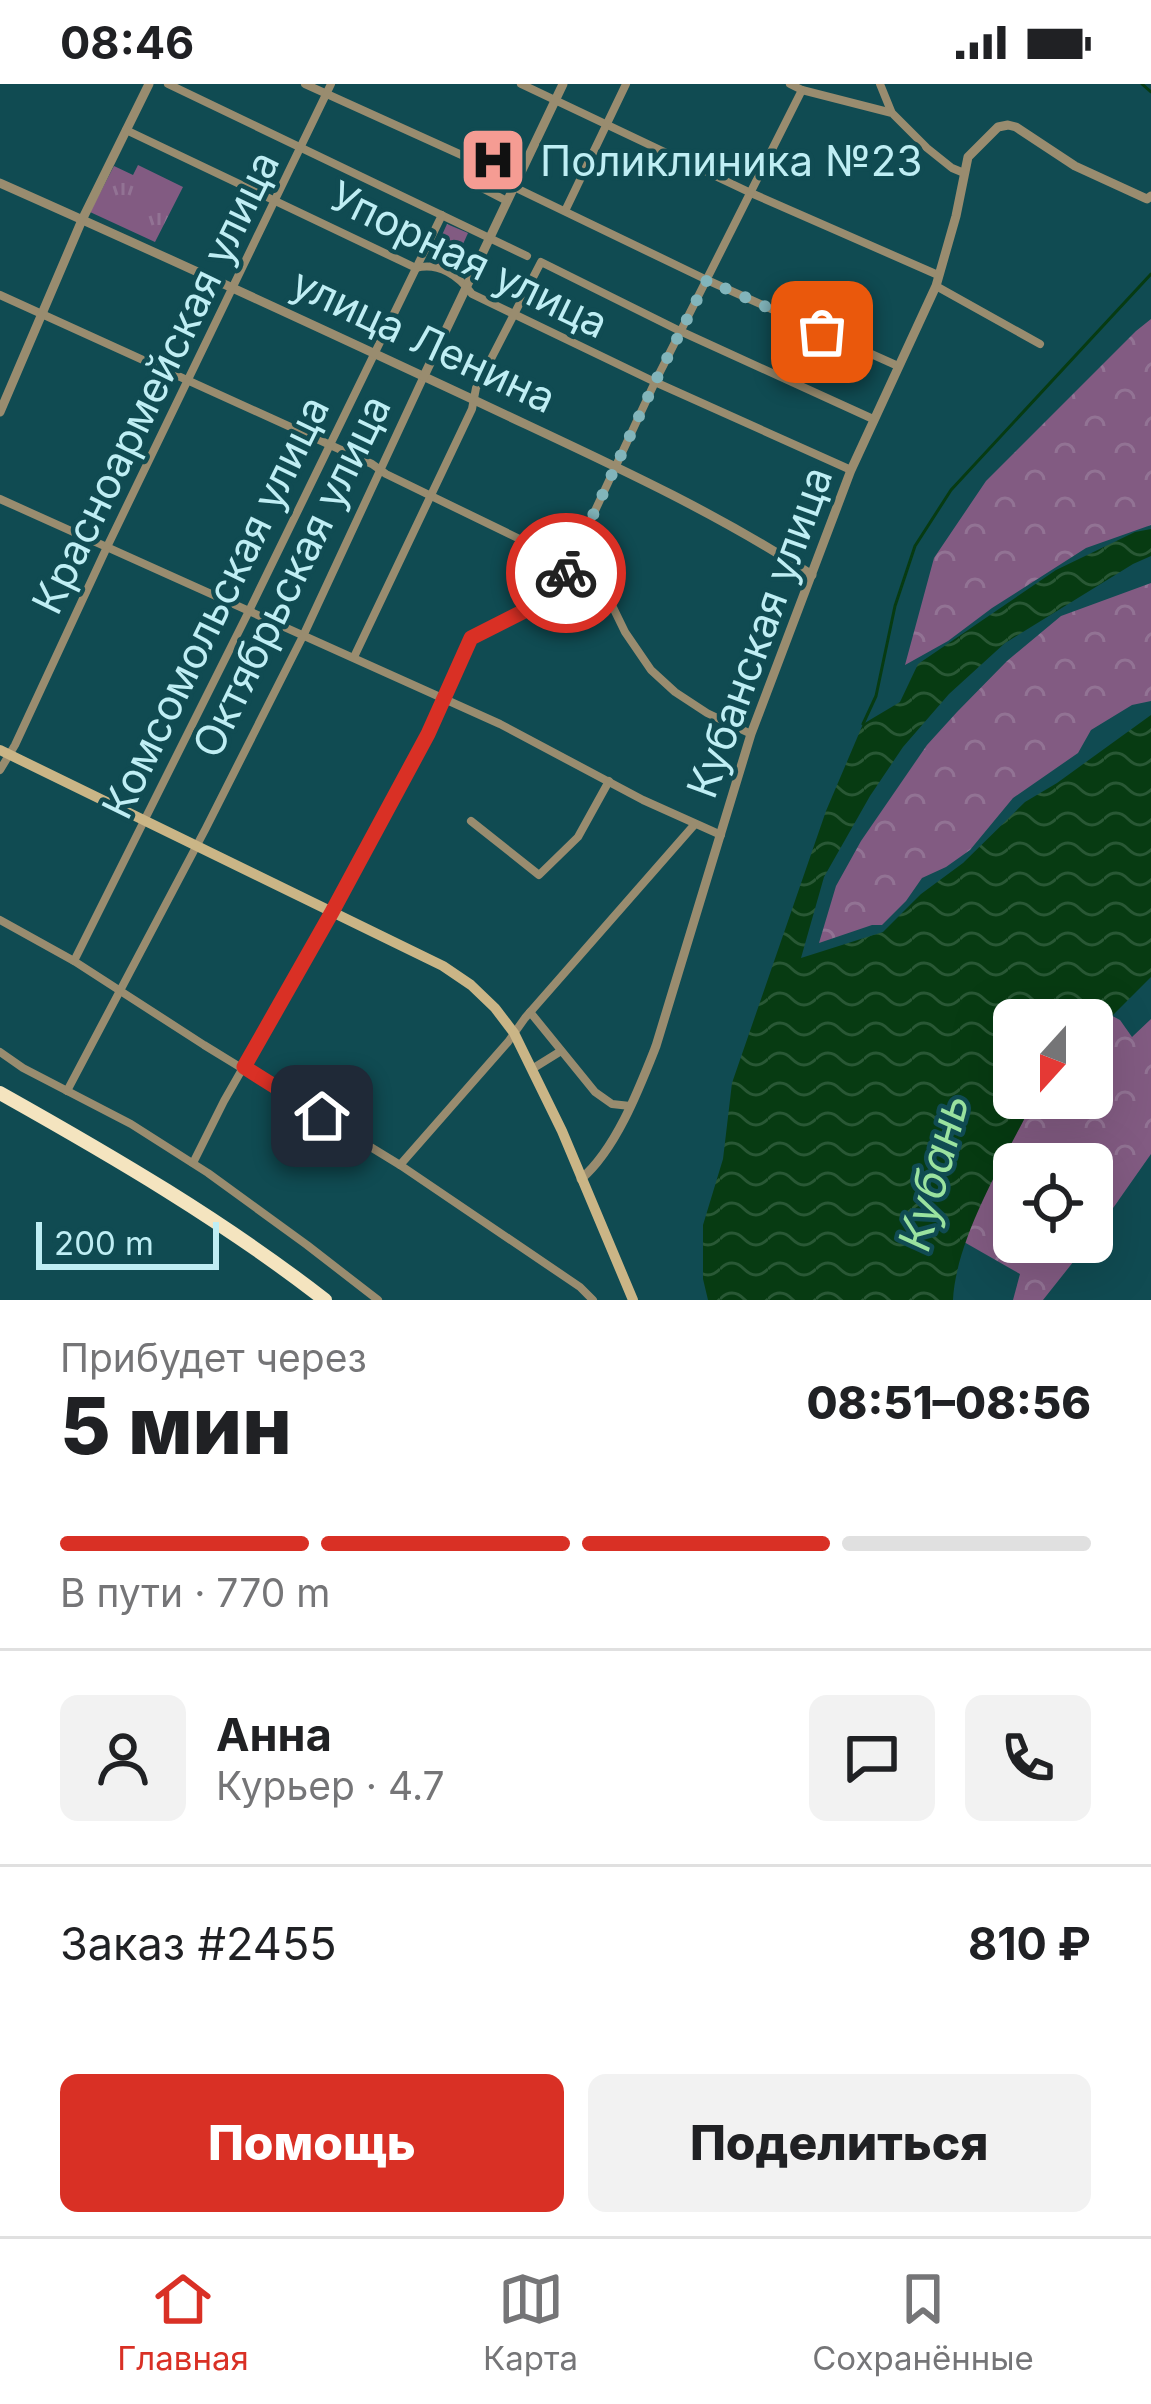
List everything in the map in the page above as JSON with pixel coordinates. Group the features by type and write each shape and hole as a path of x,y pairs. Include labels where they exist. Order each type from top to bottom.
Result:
{"highway":[{"path":"0,1098 212,1227 313,1300"},
{"path":"0,1098 150,1178 325,1300"}],"main road":[{"path":"4,752 443,966 471,986 514,1033 633,1300"}],"street":[{"path":"0,412 82,220 148,84"},
{"path":"168,84 527,256"},
{"path":"305,84 466,157 473,164 471,174 478,185 507,201"},
{"name":"Красноармейская улица","path":"0,770 4,752 15,745 332,84"},
{"path":"520,84 937,280 1040,344"},
{"name":"Октябрьская улица","path":"67,1091 304,634 562,84"},
{"path":"566,211 626,84"},
{"path":"790,84 892,112"},
{"path":"880,84 892,112 927,148 964,173"},
{"path":"193,1163 428,734 471,638 552,597 560,588 655,382 802,90"},
{"name":"Кубанская улица","path":"581,1179 601,1159 656,1046 751,734 851,470 937,280 968,157 985,137 1008,125 1075,166 1149,198"},
{"name":"Упорная улица","path":"126,130 416,268 433,266 459,278 472,294 851,470"},
{"name":"улица Ленина","path":"0,183 615,466 755,538 812,575"},
{"path":"514,187 898,366"},
{"name":"Комсомольская улица","path":"74,961 442,215"},
{"path":"353,657 472,409 476,388 542,262 873,418"},
{"path":"0,295 188,379 569,563 606,593 651,670 707,713 751,734"},
{"path":"0,499 500,724 643,800 721,835"},
{"path":"471,821 539,875 578,837 609,781"},
{"path":"400,1166 695,824"},
{"path":"0,920 74,961 400,1166 593,1300"},
{"path":"530,1012 595,1092 612,1104 630,1106"},
{"path":"532,1070 561,1051"},
{"path":"0,1052 193,1163 378,1300"}],"green space":[{"path":"138,165 183,187 155,242 90,212 114,166 133,175"},
{"path":"447,224 468,233 450,273 429,264"},
{"path":"1151,319 1151,525 1086,548 905,665 934,558 986,481"},
{"path":"1151,583 1151,701 1132,705 1091,730 1078,753 1013,798 970,850 922,878 882,925 819,943 836,886 861,841 927,745 957,712 1061,616"},
{"path":"1113,1016 1132,1037 1151,1019 1151,1154 1113,1208 1113,1143 1003,1143 1015,1119 1113,1119"},
{"path":"993,1164 993,1259 957,1238"},
{"path":"1001,1263 1072,1263 1043,1300 1013,1300 1020,1274"}],"water":[{"name":"Кубань","path":"1151,529 1151,556 1005,643 949,694 903,747 824,877 801,958 883,932 1025,802 1151,715 1151,977 1113,1015 1113,999 993,999 993,1119 1024,1119 1012,1143 993,1143 993,1181 963,1250 953,1300 708,1300 703,1225 723,1159 732,1083 826,811 863,724 900,702 918,664 1056,570"}],"waterway":[{"path":"1142,84 1151,92"},
{"path":"863,724 876,696 895,606 915,546 951,490 1151,274"}],"way so far":[{"path":"566,573 707,280 822,332"}],"place":[{"name":"Поликлиника №23","path":"493,160"}],"route":[{"path":"322,1116 244,1067 428,734 471,638 542,604 560,588 566,573"}]}
